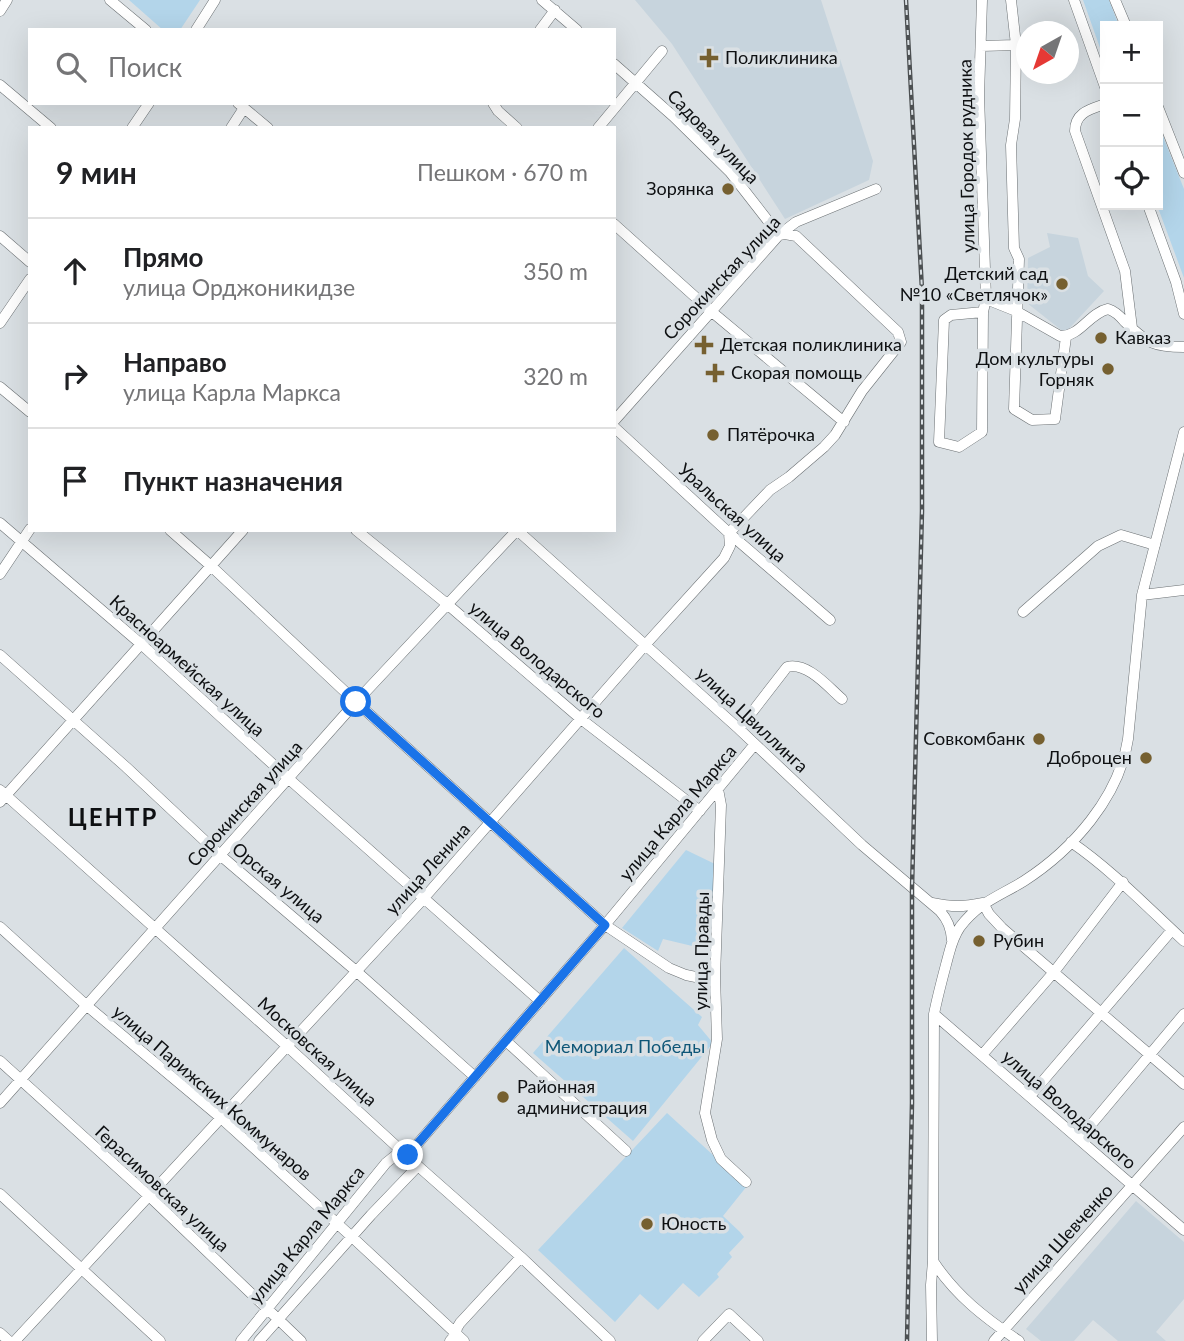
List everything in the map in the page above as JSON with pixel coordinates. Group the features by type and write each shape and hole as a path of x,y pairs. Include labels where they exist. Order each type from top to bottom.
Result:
{"street":[{"path":"0,11 7,0"},
{"path":"110,0 144,28"},
{"path":"198,28 215,0"},
{"path":"542,0 575,28"},
{"name":"улица Городок рудника","path":"982,0 979,96 986,299 983,312 982,432 959,447 939,442 944,320 951,315 983,312"},
{"path":"1011,0 1016,45 1015,119 1011,145 1014,248 1018,259 1014,409 1032,420 1055,419 1066,337"},
{"path":"1074,0 1104,84"},
{"path":"1115,0 1124,21"},
{"path":"542,28 555,10"},
{"path":"981,46 1016,45"},
{"path":"600,126 663,51"},
{"name":"Садовая улица","path":"616,66 730,172 779,235 785,233 796,236 898,332 901,342 898,347"},
{"path":"0,85 49,126"},
{"path":"133,126 148,105"},
{"path":"494,105 514,126"},
{"path":"232,126 241,106 266,126"},
{"path":"1100,106 1084,111 1077,119 1075,131 1125,271 1132,328"},
{"path":"1163,120 1184,173"},
{"name":"Сорокинская улица","path":"616,419 779,235 796,222 876,190"},
{"path":"1150,210 1183,307"},
{"path":"616,226 712,312 844,422"},
{"path":"0,236 28,260"},
{"path":"0,323 28,282"},
{"path":"986,299 1016,311 1054,334 1066,337 1103,309 1108,309 1116,312 1144,339 1164,347 1184,347"},
{"name":"улица Ленина","path":"15,1341 491,823 724,558 730,546 729,533 770,489 818,453 835,435 862,391 898,347"},
{"path":"0,387 28,410"},
{"name":"Уральская улица","path":"616,428 729,533 830,620"},
{"path":"932,1341 934,1014 940,983 952,940 972,913 983,903 1043,867 1071,842 1096,814 1120,773 1126,755 1142,595 1184,432"},
{"name":"Красноармейская улица","path":"0,523 141,644 540,1001"},
{"path":"0,574 28,532"},
{"path":"172,532 356,702 605,925 668,968 715,981"},
{"path":"2,795 74,719 241,532"},
{"name":"улица Володарского","path":"358,532 581,719 700,811"},
{"name":"Сорокинская улица","path":"0,1103 356,702 515,532"},
{"name":"улица Цвиллинга","path":"519,532 646,644 862,845 932,903 947,919 952,940"},
{"path":"1023,612 1098,546 1121,535 1155,545"},
{"path":"1142,595 1184,590"},
{"name":"Орская улица","path":"0,655 74,719 220,855 475,1077"},
{"name":"улица Карла Маркса","path":"739,729 788,667 805,669 842,699"},
{"name":"улица Карла Маркса","path":"241,1341 386,1163 396,1155 408,1155 605,925 755,744"},
{"name":"улица Правды","path":"718,789 721,805 715,981 717,1040 705,1113 712,1140 721,1159 746,1182"},
{"name":"Московская улица","path":"2,795 288,1047 610,1341"},
{"path":"1071,842 1123,882 1184,942"},
{"path":"982,1055 1054,972 1123,882"},
{"path":"932,903 964,907 983,903"},
{"path":"983,903 1002,928 1184,1084"},
{"name":"улица Парижских Коммунаров","path":"0,927 86,1005 221,1118 352,1237 457,1339"},
{"path":"1030,1096 1172,930"},
{"name":"улица Володарского","path":"934,1014 1184,1230"},
{"path":"1079,1139 1184,1014"},
{"path":"506,1041 626,1152"},
{"name":"Герасимовская улица","path":"0,1061 149,1196 301,1341"},
{"name":"улица Шевченко","path":"994,1341 1184,1127"},
{"name":"улица Карла Маркса","path":"259,1341 418,1166"},
{"path":"0,1194 160,1341"},
{"path":"457,1339 457,1328 460,1324 521,1257"},
{"path":"933,1261 952,1288 1002,1331 1019,1341"},
{"path":"703,1341 729,1314 758,1341"},
{"path":"0,1333 9,1341"}],"shaded area":[{"path":"635,0 821,0 873,161 869,180 785,219 672,44"},
{"name":"Детский сад №10 «Светлячок»","path":"1047,233 1078,238 1088,276 1104,291 1065,333 1027,303 1028,258 1050,247"},
{"path":"1136,1201 1184,1242 1184,1299 1156,1332 1166,1341 1118,1341 1093,1320 1074,1341 1041,1341 1026,1329"}],"green space":[{"path":"129,0 200,0 181,28 161,28"},
{"path":"1083,0 1109,0 1117,21 1100,21 1100,48"},
{"path":"1163,136 1184,189 1184,278 1159,210 1163,210"},
{"path":"686,850 715,864 709,950 663,939 658,951 622,928"},
{"name":"Мемориал Победы","path":"624,948 702,1017 698,1025 713,1043 633,1141 533,1053"},
{"name":"Юность","path":"667,1113 747,1186 723,1216 744,1237 729,1253 732,1257 717,1274 719,1277 699,1297 683,1283 658,1310 640,1294 615,1322 538,1250"}],"railway":[{"path":"906,0 922,290 922,511 912,888 912,1103 907,1341"}],"place":[{"name":"Поликлиника","path":"709,58"},
{"name":"Зорянка","path":"728,189"},
{"name":"Детский сад №10 «Светлячок»","path":"1062,284"},
{"name":"Кавказ","path":"1101,338"},
{"name":"Детская поликлиника","path":"704,345"},
{"name":"Дом культуры Горняк","path":"1108,369"},
{"name":"Скорая помощь","path":"715,373"},
{"name":"Пятёрочка","path":"713,435"},
{"name":"Совкомбанк","path":"1039,739"},
{"name":"Доброцен","path":"1146,758"},
{"name":"Рубин","path":"979,941"},
{"name":"Районная администрация","path":"503,1097"},
{"name":"Юность","path":"647,1224"}],"district":[{"name":"ЦЕНТР","path":"113,818"}],"route":[{"path":"356,702 605,925 408,1155"}]}
